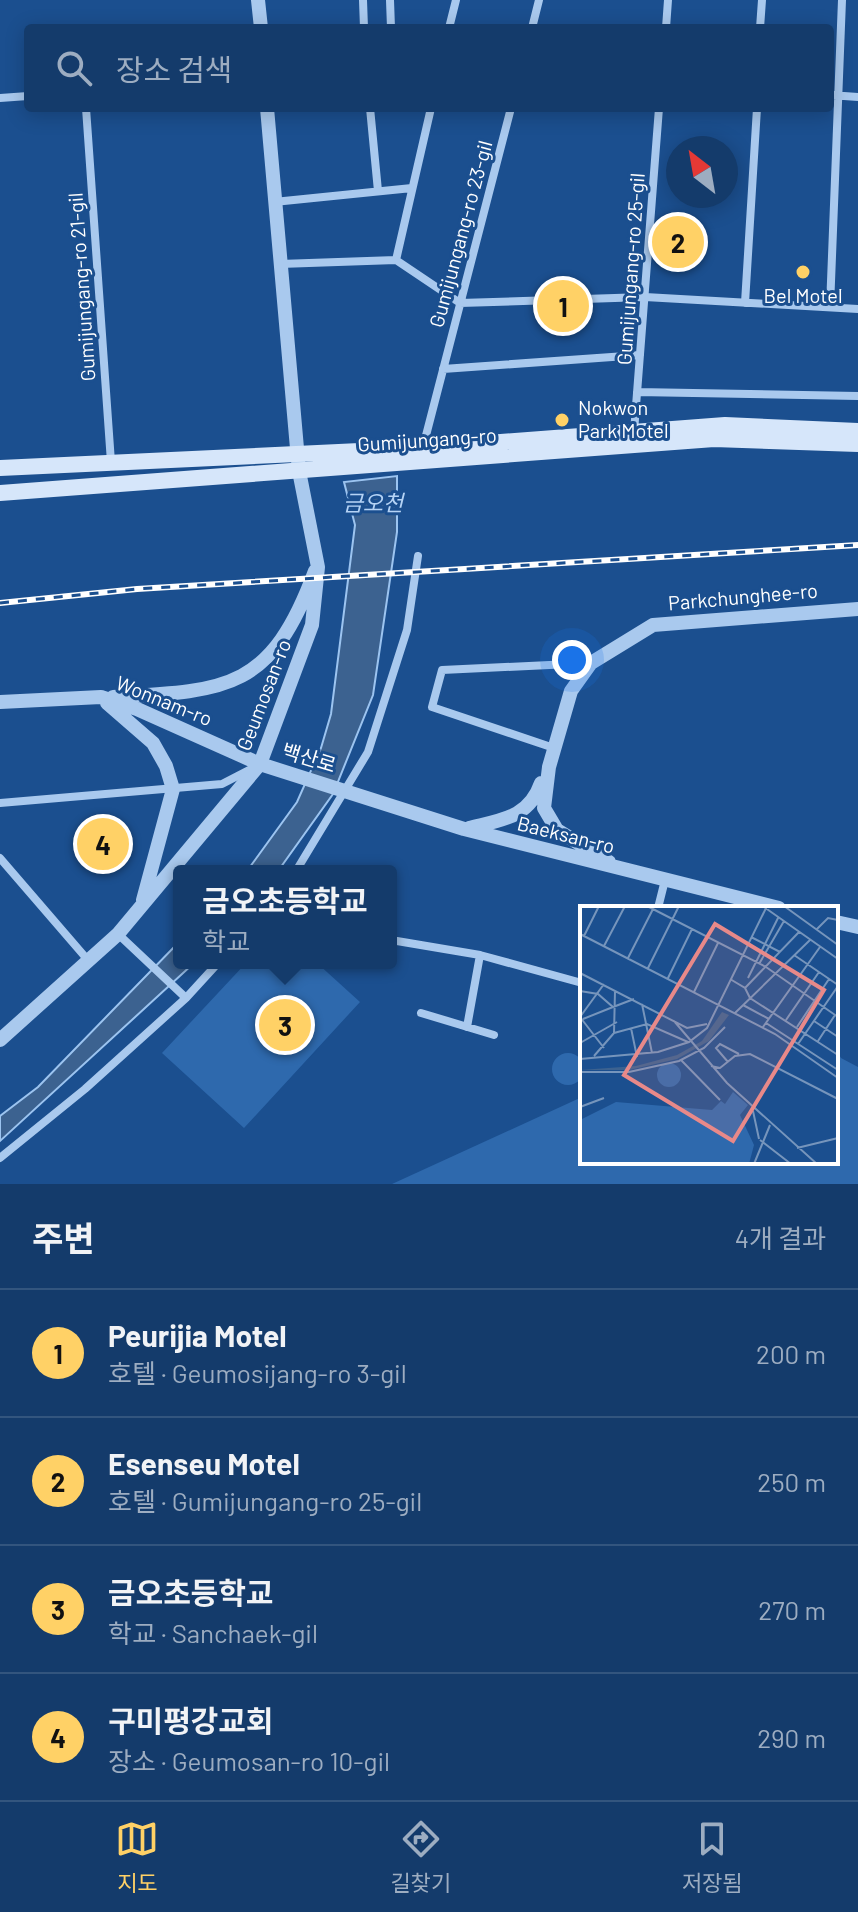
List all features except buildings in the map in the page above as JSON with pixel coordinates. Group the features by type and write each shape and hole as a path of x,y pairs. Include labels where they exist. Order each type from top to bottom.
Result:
{"main road":[{"name":"Gumijungang-ro","path":"0,493 423,448 725,425 858,431"},
{"name":"Gumijungang-ro","path":"0,468 298,462 714,439 858,444"}],"street":[{"path":"258,0 261,24"},
{"path":"363,0 364,24"},
{"path":"390,0 391,24"},
{"path":"450,24 456,0"},
{"path":"533,24 539,0"},
{"path":"666,24 668,0"},
{"path":"760,24 762,0"},
{"path":"842,0 834,95 858,97"},
{"path":"0,98 24,96"},
{"name":"Gumijungang-ro 21-gil","path":"86,112 111,464"},
{"name":"Geumosan-ro","path":"176,865 260,764 312,625 319,587 298,462 267,112"},
{"path":"370,112 378,191"},
{"path":"396,260 430,112"},
{"name":"Gumijungang-ro 23-gil","path":"423,448 510,112"},
{"name":"Gumijungang-ro 25-gil","path":"634,432 659,112"},
{"path":"745,303 757,112"},
{"path":"830,307 834,112"},
{"path":"274,202 412,188"},
{"path":"280,264 396,260 460,303 645,297 858,309"},
{"path":"443,369 640,355"},
{"path":"637,392 858,396"},
{"path":"300,865 368,752 402,643 418,556"},
{"path":"101,697 200,692 242,677 281,641 297,614 317,563"},
{"name":"Parkchunghee-ro","path":"554,748 571,691 591,663 653,625 858,609"},
{"path":"554,748 432,707 442,670 591,663"},
{"path":"101,697 153,743 166,766 173,789 141,907"},
{"name":"Wonnam-ro","path":"0,702 101,697 137,709 260,764"},
{"path":"464,829 513,817 529,807 554,748"},
{"path":"554,748 544,793 547,817 557,830 623,870"},
{"path":"0,803 222,784 260,764"},
{"name":"백산로","path":"260,764 346,790"},
{"name":"Baeksan-ro","path":"346,790 464,829 771,906"},
{"path":"0,858 87,959"},
{"name":"Geumosan-ro","path":"3,1031 118,934 173,869"},
{"path":"658,906 665,880"},
{"path":"838,923 858,927"},
{"path":"838,923 858,934"},
{"path":"118,934 186,998"},
{"path":"397,941 480,955 580,982"},
{"path":"467,1027 480,955"},
{"path":"0,1158 85,1089 186,998 213,969"},
{"path":"421,1013 494,1035"}],"shaded area":[{"path":"240,969 324,969 360,1002 244,1128 162,1053"},
{"path":"568,1053 579,1058 579,1080 568,1085 557,1080 552,1069 557,1058"},
{"path":"838,1053 858,1067 858,1184 392,1184 580,1098 580,1164 838,1164"}],"water":[{"name":"금오천","path":"397,476 397,532 373,695 333,794 282,865 251,865 297,802 321,748 331,714 355,525 344,482"},
{"path":"173,948 173,969 187,969 0,1141 0,1116 38,1087"}],"railway":[{"path":"0,603 137,589 858,545"}],"place":[{"name":"Esenseu Motel","path":"678,242"},
{"name":"Bel Motel","path":"803,272"},
{"name":"Peurijia Motel","path":"563,306"},
{"name":"Nokwon Park Motel","path":"562,420"},
{"name":"구미평강교회","path":"103,844"},
{"name":"금오초등학교","path":"285,1025"}]}
